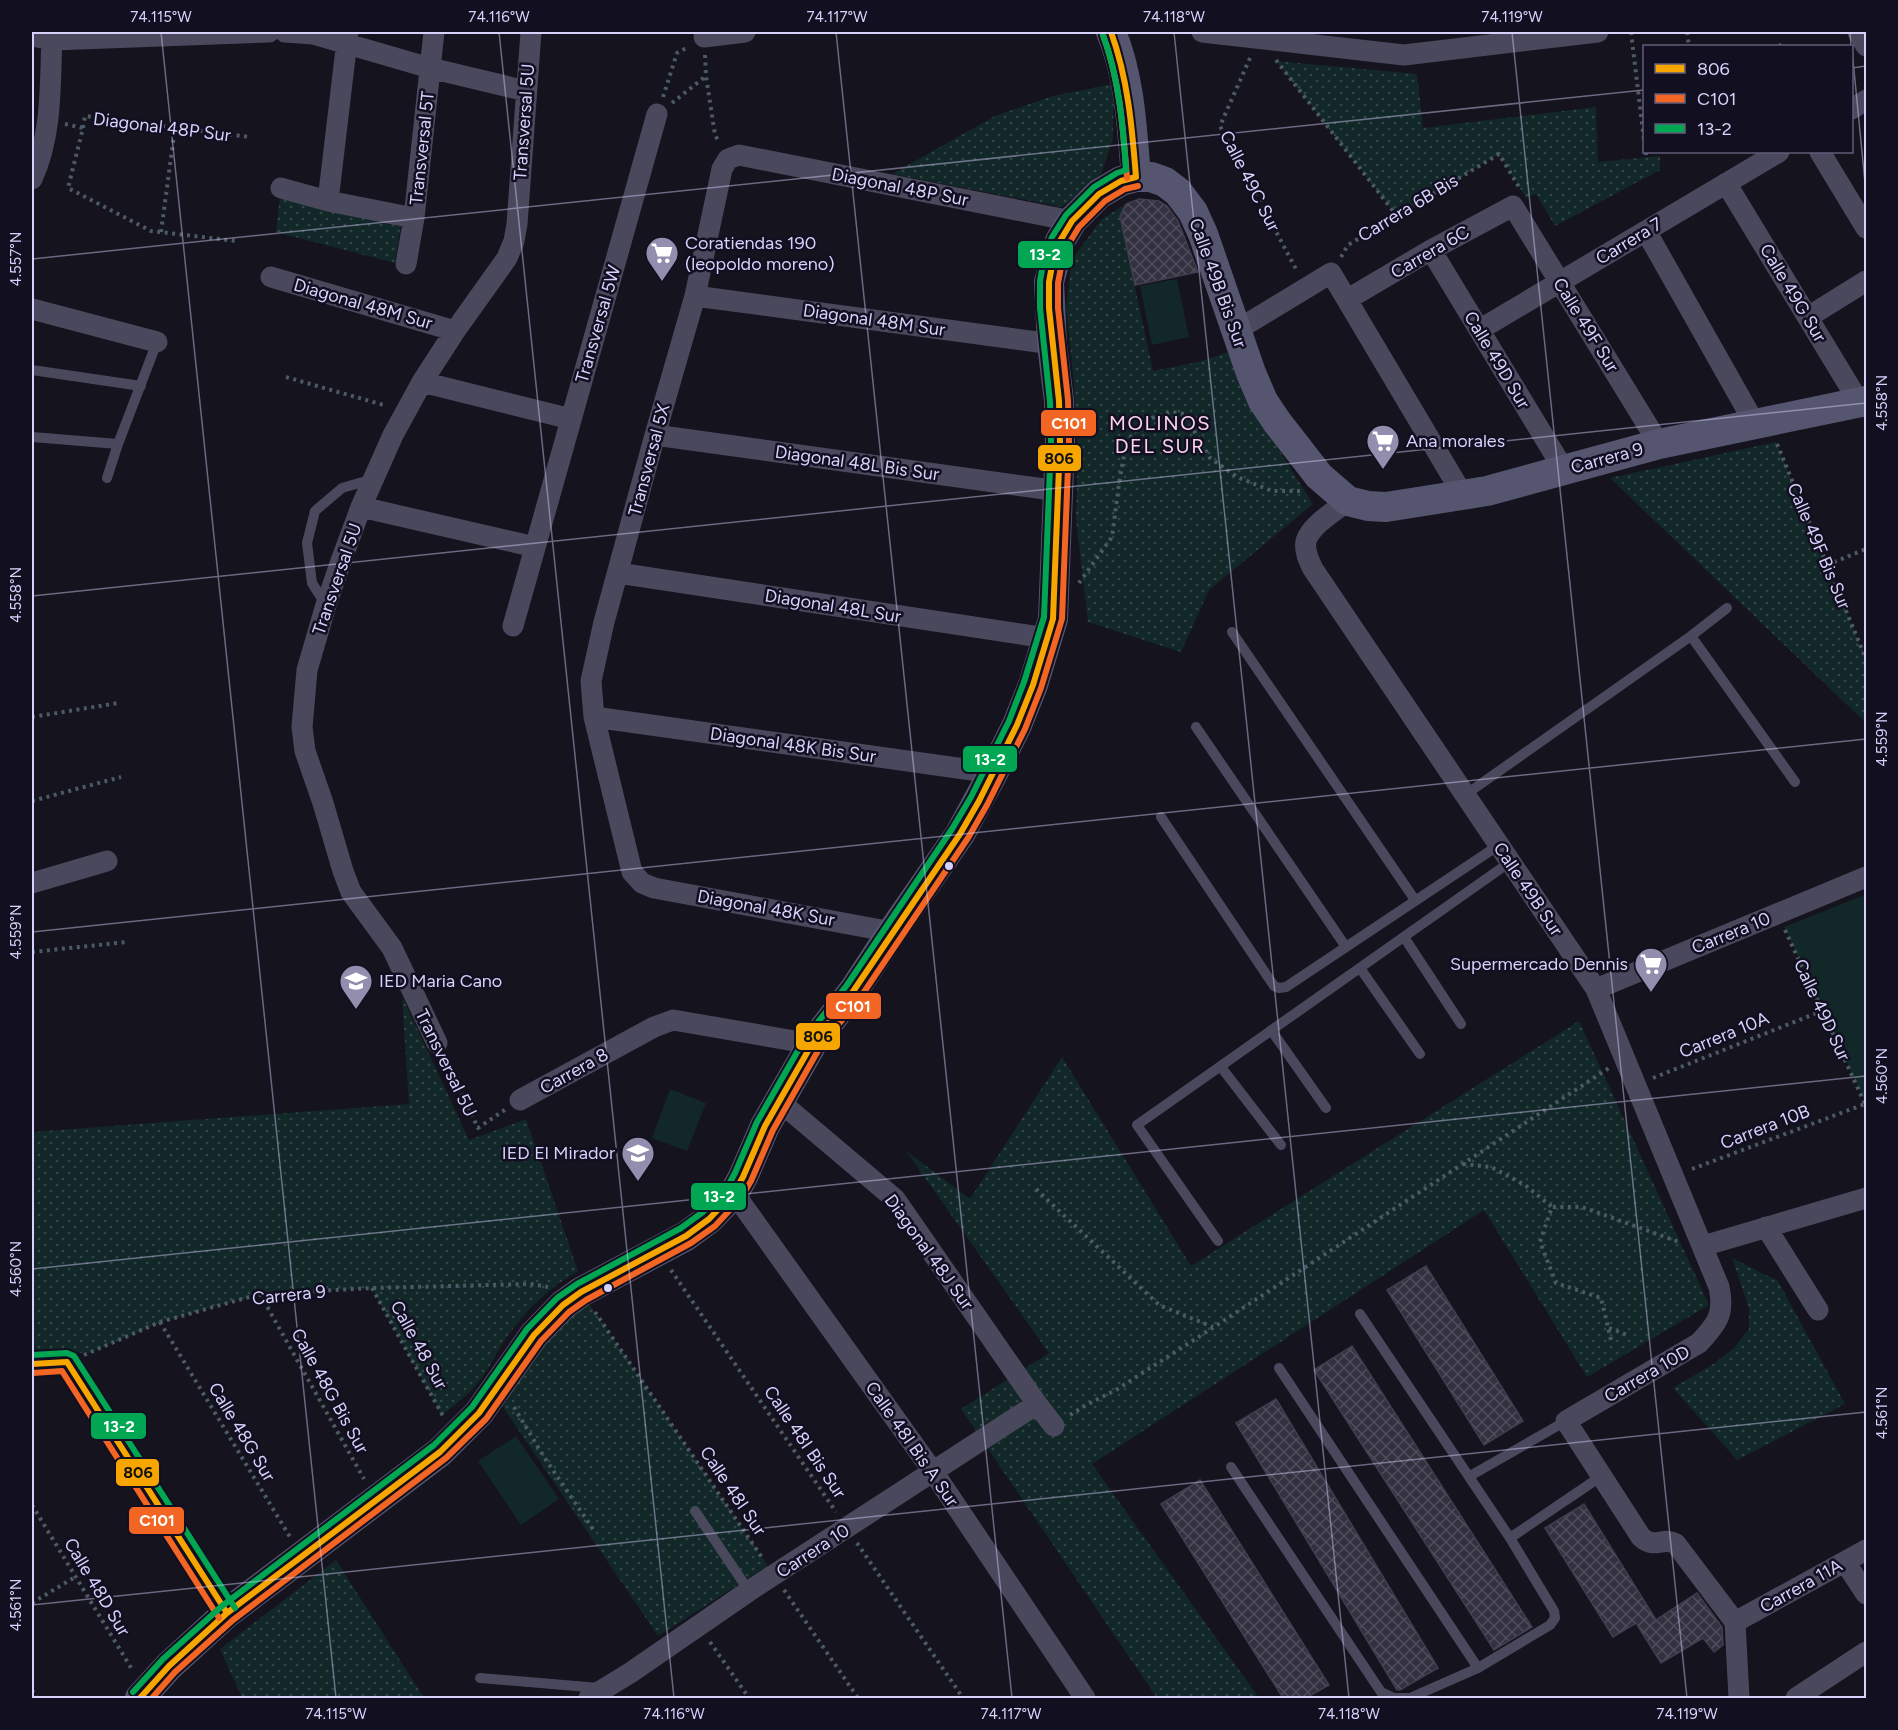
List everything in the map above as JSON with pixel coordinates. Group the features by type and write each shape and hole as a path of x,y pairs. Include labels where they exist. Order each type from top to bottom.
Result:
{"street":[{"path":"32,179 43,148 39,119 45,36 269,32"},
{"path":"285,32 347,38 430,68 526,91"},
{"name":"Transversal 5T","path":"406,264 414,218 434,32"},
{"name":"Transversal 5U","path":"437,1043 392,948 351,892 304,751 302,727 307,670 326,605 361,507 405,412 455,331 507,258 514,241 531,32"},
{"path":"704,37 745,32"},
{"path":"137,1686 169,1666 226,1613 440,1452 479,1413 534,1335 563,1305 581,1292 686,1236 709,1219 734,1194 758,1140 812,1044 854,990 960,834 1017,725 1033,684 1053,618 1059,491 1059,401 1052,344 1049,282 1060,241 1072,221 1099,194 1121,181 1136,177 1124,72 1111,32"},
{"path":"1202,32 1404,55 1598,32"},
{"path":"1858,32 1866,46"},
{"path":"328,201 347,38"},
{"path":"1853,108 1866,100"},
{"name":"Transversal 5W","path":"513,626 657,114"},
{"name":"Carrera 7","path":"1479,330 1777,153"},
{"path":"1821,153 1866,228"},
{"name":"Diagonal 48P Sur","path":"728,159 739,155 1072,221"},
{"name":"Transversal 5X","path":"642,883 632,872 594,717 591,681 604,622 695,296 722,169 728,159"},
{"name":"Calle 49B Bis Sur","path":"1136,177 1151,177 1165,182 1179,192 1193,212 1203,234 1251,373 1263,400 1297,449 1319,476 1339,494"},
{"name":"Calle 49G Sur","path":"1726,183 1808,317 1863,401"},
{"path":"281,188 328,201 414,218"},
{"name":"Carrera 6C","path":"1348,299 1431,250 1513,206"},
{"name":"Calle 49F Sur","path":"1513,206 1659,444"},
{"path":"1646,231 1766,433"},
{"name":"Calle 49D Sur","path":"1431,250 1564,470"},
{"path":"1236,330 1331,273 1463,495"},
{"name":"Diagonal 48M Sur","path":"271,277 455,331"},
{"path":"1808,317 1866,282"},
{"name":"Diagonal 48M Sur","path":"695,296 1052,344"},
{"path":"32,309 157,342"},
{"path":"422,382 571,419"},
{"name":"Carrera 9","path":"1339,494 1368,506 1386,507 1463,495 1515,484 1659,444 1766,433 1863,401"},
{"name":"Diagonal 48L Bis Sur","path":"655,435 1059,491"},
{"name":"Calle 49B Sur","path":"1339,494 1306,541 1307,555 1313,569 1596,988 1719,1287 1722,1300 1720,1318"},
{"path":"361,507 535,547"},
{"name":"Diagonal 48L Sur","path":"618,573 1047,638"},
{"name":"Diagonal 48K Bis Sur","path":"594,717 993,772"},
{"path":"32,883 107,861"},
{"name":"Carrera 10","path":"1596,988 1866,877"},
{"name":"Diagonal 48K Sur","path":"642,883 654,888 892,932"},
{"name":"Carrera 8","path":"520,1100 654,1027 673,1020 812,1044"},
{"name":"Diagonal 48J Sur","path":"779,1101 895,1198 1054,1426"},
{"name":"Calle 48I Bis A Sur","path":"734,1194 933,1473 1085,1698"},
{"path":"1704,1249 1766,1227 1866,1198"},
{"path":"1766,1227 1818,1310"},
{"name":"Carrera 10D","path":"1566,1421 1699,1343 1720,1318"},
{"path":"32,1364 67,1362 226,1613"},
{"name":"Carrera 10","path":"597,1694 749,1591 848,1529 1037,1404"},
{"path":"1566,1421 1641,1537 1653,1544 1666,1541 1676,1544 1735,1622 1739,1698"},
{"name":"Carrera 11A","path":"1735,1622 1866,1550"},
{"path":"1845,1562 1866,1594"},
{"path":"1796,1698 1866,1653"}],"lane":[{"path":"107,478 157,342"},
{"path":"32,370 141,386"},
{"path":"32,437 118,444"},
{"path":"326,605 312,583 309,563 307,543 315,511 342,488 374,479"},
{"path":"1465,795 1691,636 1727,608"},
{"path":"1232,632 1415,900"},
{"path":"1691,636 1795,783"},
{"path":"1196,727 1346,947"},
{"path":"1161,818 1274,986 1279,988 1286,987 1415,900 1504,854"},
{"path":"1218,1240 1137,1125 1404,937 1504,854"},
{"path":"1404,937 1461,1024"},
{"path":"1360,968 1420,1054"},
{"path":"1271,1030 1326,1108"},
{"path":"1221,1067 1281,1145"},
{"path":"1231,1467 1381,1692 1395,1698 1410,1698 1478,1668 1550,1625 1555,1618 1554,1611 1510,1538 1360,1314"},
{"path":"1280,1368 1478,1668"},
{"path":"1470,1476 1566,1421"},
{"path":"1510,1538 1603,1475"},
{"path":"695,1511 749,1591"},
{"path":"480,1677 597,1694"}],"path":[{"path":"1631,32 1643,132"},
{"path":"657,114 677,53 704,37 706,76 715,135 728,159"},
{"path":"1258,38 1397,216"},
{"name":"Calle 49C Sur","path":"1258,38 1220,126 1306,288"},
{"path":"657,114 706,76"},
{"name":"Diagonal 48P Sur","path":"83,129 86,116 250,137"},
{"path":"39,119 83,129 68,188 151,231 236,241"},
{"path":"161,232 176,128"},
{"name":"Carrera 6B Bis","path":"1331,273 1348,245 1499,154 1526,198 1513,206"},
{"path":"286,377 405,412"},
{"path":"1078,584 1112,537 1125,451 1132,434 1152,418 1172,412 1184,414 1210,458 1237,477 1272,491 1339,494"},
{"name":"Calle 49F Bis Sur","path":"1766,433 1865,649 1866,659"},
{"path":"1827,565 1866,549"},
{"path":"32,717 118,703"},
{"path":"32,801 121,777"},
{"name":"Calle 49D Sur","path":"1777,914 1866,1105"},
{"path":"32,952 127,942"},
{"name":"Carrera 10A","path":"1636,1085 1822,1011"},
{"name":"Transversal 5U","path":"437,1043 477,1128"},
{"path":"1054,1426 1086,1405 1116,1390 1214,1327 1624,1058"},
{"name":"Carrera 8","path":"477,1128 520,1100"},
{"name":"Carrera 10B","path":"1674,1176 1866,1105"},
{"path":"1463,1164 1491,1167 1525,1185 1552,1207 1582,1207 1704,1249"},
{"path":"1036,1189 1159,1305 1214,1327"},
{"path":"1552,1207 1540,1242 1556,1283 1601,1298 1611,1340"},
{"name":"Calle 48I Bis Sur","path":"667,1263 963,1698"},
{"name":"Carrera 9","path":"67,1362 160,1322 260,1294 372,1288 530,1284 558,1288"},
{"name":"Calle 48 Sur","path":"372,1288 442,1415"},
{"name":"Calle 48G Bis Sur","path":"260,1294 376,1500"},
{"name":"Calle 48I Sur","path":"594,1312 858,1698"},
{"name":"Calle 48G Sur","path":"160,1322 301,1556"},
{"path":"1609,1328 1627,1335"},
{"path":"492,1396 513,1407 595,1532"},
{"name":"Calle 48D Sur","path":"32,1505 137,1686"},
{"path":"32,1603 75,1577"},
{"path":"699,1626 749,1698"},
{"path":"32,1690 36,1698"}],"green space":[{"path":"1276,61 1417,74 1423,128 1596,107 1598,162 1660,156 1660,170 1555,226 1536,194 1526,198 1499,154 1397,216"},
{"path":"1114,84 1113,138 1101,175 1062,207 892,174 995,116 1053,96"},
{"path":"280,196 401,223 395,263 276,232"},
{"path":"1126,204 1120,217 1153,371 1198,362 1235,350 1270,436 1313,504 1209,590 1181,652 1088,622 1076,519 1078,444 1066,306 1072,259 1102,219"},
{"path":"1177,279 1189,337 1152,345 1140,286"},
{"path":"1776,442 1866,659 1866,723 1610,478"},
{"path":"1864,895 1866,901 1866,1104 1784,927"},
{"path":"402,996 469,1140 526,1119 578,1271 556,1285 528,1310 504,1341 484,1375 467,1394 442,1415 372,1288 260,1294 164,1321 89,1353 32,1351 32,1132 409,1104"},
{"path":"1579,1021 1709,1305 1587,1377 1484,1210 1092,1464 1259,1698 1157,1698 961,1409 1049,1353 906,1151 970,1199 1062,1057 1191,1266"},
{"path":"670,1089 706,1103 687,1151 652,1138"},
{"path":"1732,1258 1778,1281 1845,1404 1737,1460 1673,1388 1715,1363 1734,1348 1749,1329 1749,1308"},
{"path":"588,1302 768,1566 658,1636 503,1407 521,1374 543,1342"},
{"path":"516,1436 559,1499 521,1525 478,1461"},
{"path":"336,1560 424,1698 242,1698 220,1649"}],"building":[{"path":"1139,199 1159,201 1167,206 1178,221 1198,272 1135,285 1120,216 1126,204"},
{"path":"1426,1266 1523,1421 1484,1445 1387,1290"},
{"path":"1352,1346 1532,1627 1494,1650 1314,1370"},
{"path":"1276,1399 1438,1668 1400,1690 1397,1690 1236,1423"},
{"path":"1200,1480 1329,1685 1306,1698 1283,1698 1161,1504"},
{"path":"1584,1504 1656,1620 1697,1593 1722,1627 1723,1645 1714,1652 1703,1638 1661,1663 1636,1623 1613,1637 1545,1528"}],"transit line":[{"name":"806","path":"1111,32 1122,67 1131,122 1136,177"},
{"name":"C101","path":"1103,35 1117,88 1127,178"},
{"name":"13-2","path":"133,1692 163,1659 222,1606 434,1445 472,1407 527,1329 557,1298 577,1284 681,1228 703,1212 727,1188 757,1122 804,1040 847,985 971,797 1009,721 1044,617 1051,442 1050,402 1040,308 1040,281 1044,258 1052,237 1066,215 1094,187 1126,170 1117,85 1103,35"},
{"name":"806","path":"140,1698 169,1666 227,1613 440,1452 479,1413 534,1335 563,1305 581,1292 686,1236 709,1219 734,1193 765,1126 812,1044 854,990 960,834 1017,725 1033,685 1053,619 1060,442 1059,401 1049,308 1049,282 1053,260 1060,241 1072,221 1099,194 1121,181 1136,177"},
{"name":"C101","path":"152,1698 175,1672 233,1620 446,1458 486,1419 541,1341 569,1312 586,1300 691,1243 715,1226 741,1198 751,1181 773,1130 819,1049 862,995 968,838 1025,729 1041,688 1062,619 1069,442 1068,400 1058,308 1058,283 1062,262 1068,245 1079,227 1105,201 1125,189 1138,186"},
{"name":"13-2","path":"32,1355 67,1353 74,1356 235,1608"},
{"name":"806","path":"32,1364 67,1362 227,1613"},
{"name":"C101","path":"33,1373 62,1371 219,1618"}],"place":[{"name":"Coratiendas 190 (leopoldo moreno)","path":"662,282"},
{"name":"Ana morales","path":"1383,470"},
{"name":"Supermercado Dennis","path":"1651,993"},
{"name":"IED Maria Cano","path":"356,1010"},
{"name":"IED El Mirador","path":"638,1182"}],"district":[{"name":"MOLINOS DEL SUR","path":"1160,434"}]}
